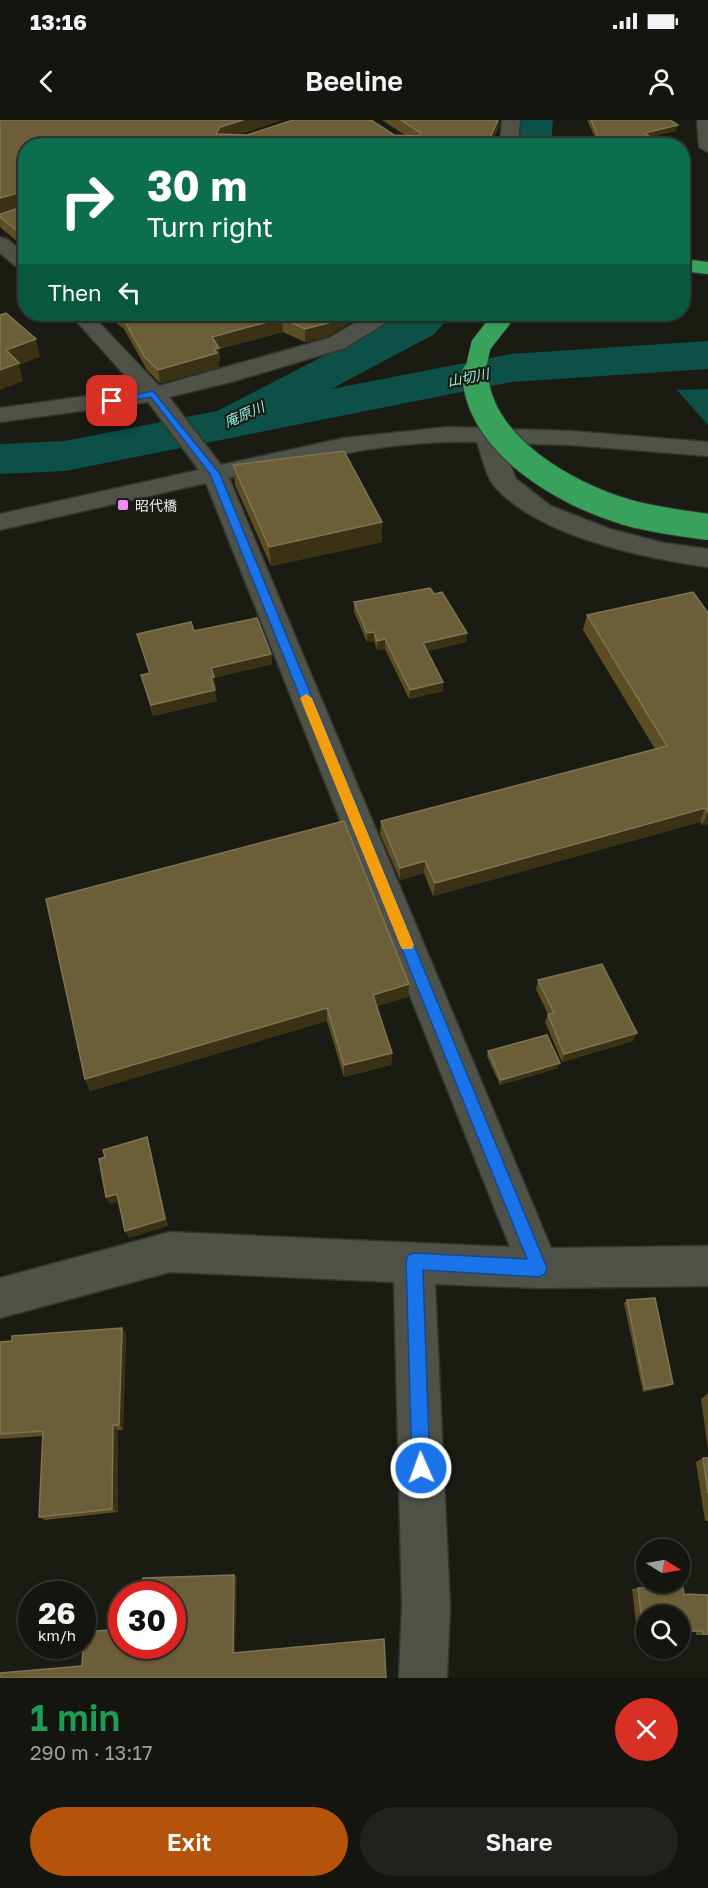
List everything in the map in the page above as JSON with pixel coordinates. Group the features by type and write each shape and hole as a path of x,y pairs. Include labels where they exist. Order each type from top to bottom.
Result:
{"highway":[{"path":"690,267 708,268"},
{"path":"499,321 487,335 477,358 473,385 484,412 499,435 527,462 564,484 614,508 708,528"}],"street":[{"path":"510,138 511,120"},
{"path":"706,120 708,147"},
{"path":"0,243 18,258"},
{"path":"86,321 158,398 212,469 539,1268"},
{"path":"0,415 158,398 337,343 373,321"},
{"path":"486,435 505,483 542,512 601,535 633,544 664,552 708,558"},
{"path":"0,522 212,469 344,445 418,436 486,435 582,439 708,449"},
{"path":"0,1298 170,1252 539,1268 708,1266"},
{"path":"414,1261 426,1607 423,1678"}],"water":[{"path":"708,389 708,425 677,390"}],"building":[{"path":"0,120 243,120 220,127 216,134 247,135 293,120 371,120 394,135 419,136 421,133 401,120 498,120 490,138 18,138 18,193 0,198"},
{"path":"591,120 670,120 678,125 645,133 652,138 598,138"},
{"path":"18,208 18,232 0,217 0,214"},
{"path":"6,313 36,339 6,350 19,363 0,370 0,315"},
{"path":"125,321 271,321 212,337 219,348 214,349 217,353 158,370 144,356"},
{"path":"288,321 331,321 328,323 305,329"},
{"path":"344,451 382,522 269,547 233,465"},
{"path":"430,588 434,594 442,592 467,633 423,643 443,682 410,690 385,639 377,641 374,632 367,633 354,602"},
{"path":"693,592 708,613 708,812 705,808 435,883 425,861 400,868 381,821 667,746 587,615"},
{"path":"257,618 271,654 211,668 215,690 151,705 141,675 150,673 137,634 191,622 194,631"},
{"path":"344,821 409,984 373,995 392,1053 344,1065 327,1008 85,1079 46,899"},
{"path":"602,964 637,1033 564,1054 548,1014 554,1013 538,980"},
{"path":"547,1035 560,1063 501,1080 488,1051"},
{"path":"147,1137 165,1219 125,1231 117,1194 106,1197 99,1159 105,1157 103,1150"},
{"path":"655,1298 673,1384 645,1389 627,1300"},
{"path":"122,1328 119,1425 113,1425 112,1509 39,1517 43,1431 0,1434 0,1342 12,1341 12,1336"},
{"path":"703,1458 708,1458 708,1493"},
{"path":"234,1575 233,1653 384,1639 386,1678 0,1678 0,1673 82,1666 82,1659 96,1659 96,1631 108,1630 108,1659 186,1659 186,1581 143,1581 143,1578"},
{"path":"639,1593 708,1595 708,1634 703,1634 703,1631 690,1631 690,1605 640,1605"}],"waterway":[{"name":"庵原川","path":"534,138 535,120"},
{"name":"庵原川","path":"231,423 423,321"},
{"name":"山切川","path":"231,423 511,368 708,355"},
{"name":"庵原川","path":"0,459 65,456 231,423"}],"slow traffic":[{"path":"306,698 407,945"}],"place":[{"name":"昭代橋","path":"123,505"}],"route":[{"path":"112,401 153,394 215,474 539,1268 414,1261 421,1468"}]}
